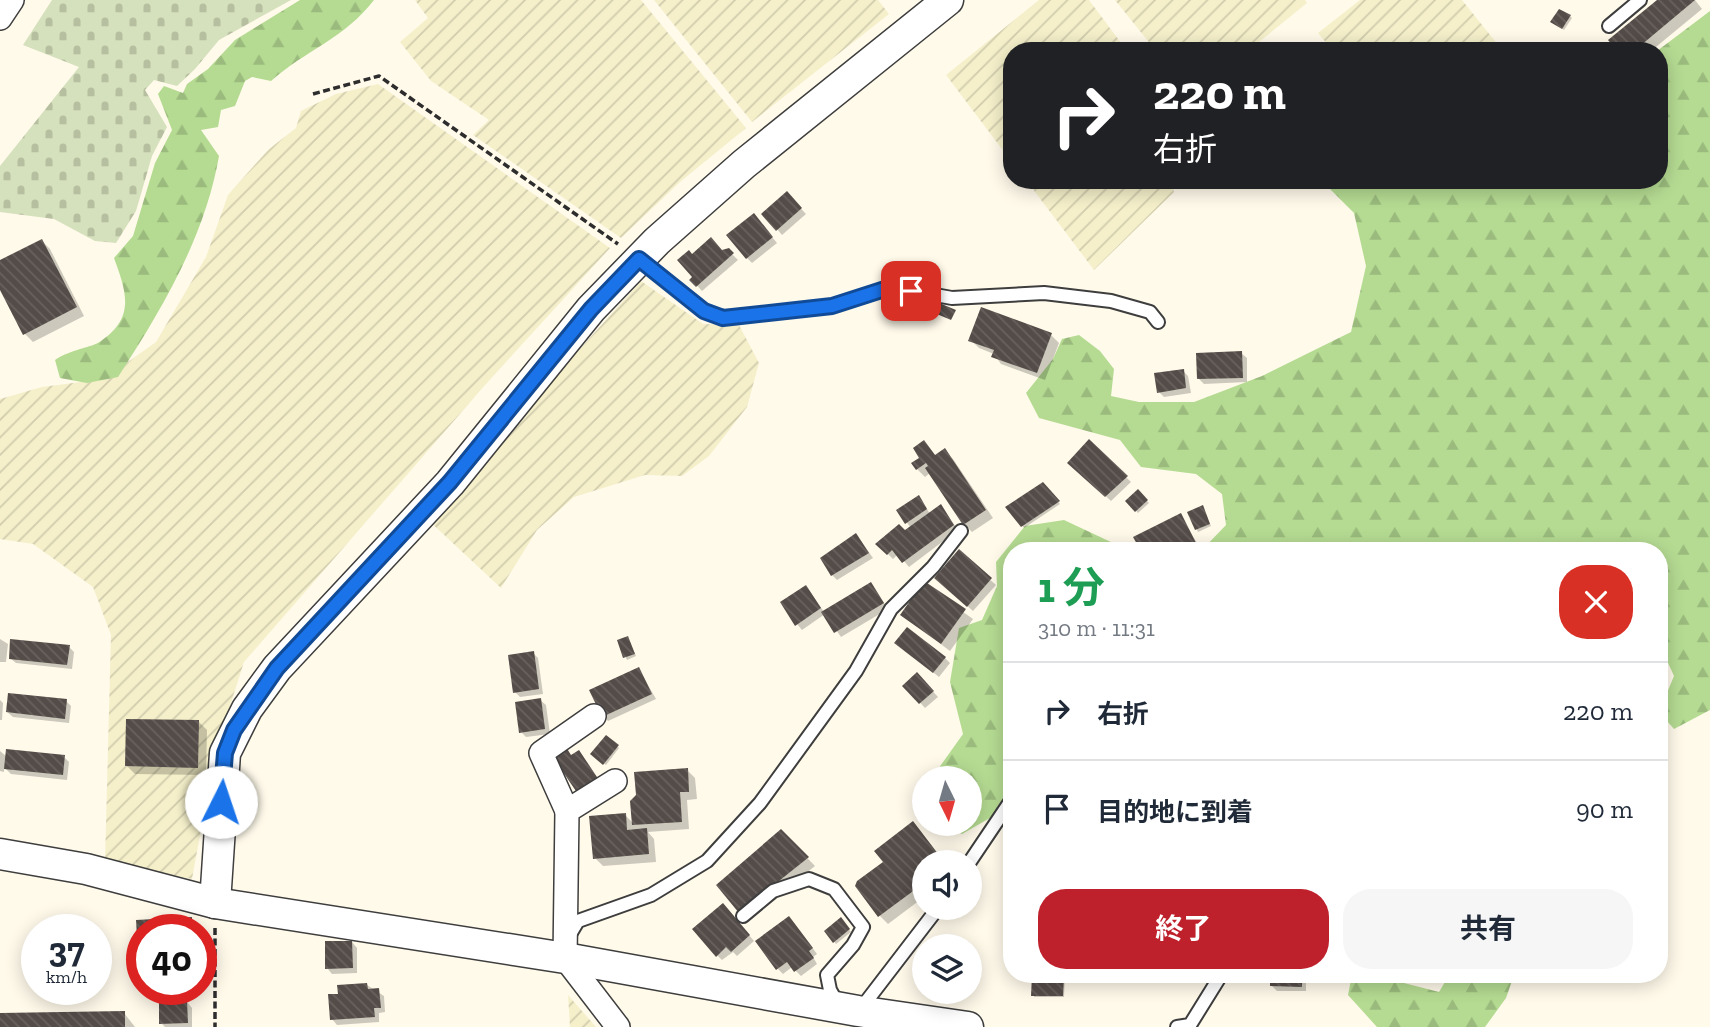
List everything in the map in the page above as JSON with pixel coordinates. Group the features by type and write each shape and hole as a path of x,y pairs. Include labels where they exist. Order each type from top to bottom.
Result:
{"street":[{"path":"0,19 12,0"},
{"path":"215,903 225,753 247,709 277,668 450,482 591,309 639,259 744,164 947,0"},
{"path":"594,716 541,753 567,811 566,949 618,1027"},
{"path":"567,811 615,781"},
{"path":"0,854 86,869 215,903 566,949 848,1015 968,1027"}],"lane":[{"path":"1609,26 1640,0"},
{"path":"639,259 704,311 723,318 832,306 891,287 952,298 1044,293 1111,301 1150,312 1158,322"},
{"path":"566,949 578,920 651,895 707,861 760,803 856,671 891,609 933,567 961,531"},
{"path":"978,850 1003,812"},
{"path":"743,916 773,891 809,879 834,889 863,927 853,944 827,975 830,990 848,1015 928,920"},
{"path":"1177,1027 1190,1025 1216,983"}],"path":[{"path":"313,94 379,76 639,259"},
{"path":"215,903 215,1027"}],"shaded area":[{"path":"415,0 641,0 746,128 680,182 621,238 473,135 489,120 431,81 400,42 428,18"},
{"path":"654,0 878,0 889,14 752,122"},
{"path":"1039,0 1089,0 1120,42 1003,42 1003,150 946,75"},
{"path":"1115,0 1305,0 1307,3 1259,42 1149,42"},
{"path":"1360,0 1462,0 1496,42 1326,42 1318,33"},
{"path":"378,84 610,248 486,384 244,662 215,753 192,879 105,861 111,635 93,587 33,544 0,539 0,399 42,387 104,379 156,342 206,257 228,195 268,150 296,128 301,111 336,94"},
{"path":"1033,189 1173,189 1174,192 1094,270"},
{"path":"641,281 703,324 739,325 759,363 747,407 709,456 682,476 645,475 574,497 537,530 501,588 427,519"},
{"path":"568,995 596,1027 570,1027"}],"green space":[{"path":"52,0 291,0 219,40 177,86 154,80 145,90 167,127 152,156 136,211 116,243 95,241 54,219 0,212 0,166 79,67 23,45"},
{"path":"300,0 374,0 351,24 271,81 252,77 245,81 235,106 221,110 218,127 201,130 219,156 204,215 166,299 118,377 87,383 60,378 55,360 101,341 112,332 124,313 124,292 114,258 133,236 155,163 172,130 158,94 164,86 183,93 187,84 208,69 235,40"},
{"path":"1710,11 1710,710 1674,729 1668,722 1668,690 1674,676 1668,663 1668,542 1210,542 1226,525 1222,494 1196,474 1141,467 1120,440 1039,418 1026,393 1053,359 1062,339 1079,335 1100,351 1114,369 1111,396 1139,402 1194,402 1262,376 1351,332 1366,266 1354,213 1330,189 1668,189 1668,43"},
{"path":"1064,520 1111,542 1012,542 1025,526"},
{"path":"1003,553 1003,798 990,818 982,823 982,766 940,766 963,734 950,682 959,628 982,620 997,586 996,562"},
{"path":"1350,983 1404,983 1439,992 1444,983 1511,983 1506,998 1485,1027 1377,1027 1348,995"}],"building":[{"path":"1657,0 1695,0 1645,42 1608,40"},
{"path":"1559,9 1571,15 1562,29 1550,22"},
{"path":"787,191 802,208 776,231 761,214"},
{"path":"754,213 773,237 746,259 726,235"},
{"path":"711,237 722,250 729,248 734,253 696,287 689,280 692,277 677,260 689,250 692,254"},
{"path":"42,239 77,307 23,335 0,290 0,260"},
{"path":"937,302 956,310 951,320 932,312"},
{"path":"981,307 1052,333 1037,373 991,357 994,350 968,341"},
{"path":"1242,351 1243,378 1197,379 1196,353"},
{"path":"1184,369 1186,388 1157,393 1154,373"},
{"path":"1089,439 1128,476 1105,497 1067,463"},
{"path":"924,440 935,455 945,448 986,510 963,525 925,468 928,466 926,463 916,470 911,463 919,458 913,448"},
{"path":"1043,482 1060,501 1021,527 1005,507"},
{"path":"1138,489 1148,500 1135,512 1125,501"},
{"path":"919,495 927,509 905,524 896,510"},
{"path":"941,504 954,525 902,563 892,550 887,555 875,544 899,524 905,530"},
{"path":"1203,505 1210,524 1195,530 1187,512"},
{"path":"1181,513 1196,542 1136,542 1133,537"},
{"path":"856,533 869,553 831,576 820,558"},
{"path":"959,549 992,578 967,607 934,578"},
{"path":"924,581 966,609 941,644 900,615"},
{"path":"871,582 884,603 834,633 821,612"},
{"path":"806,585 821,608 795,626 780,602"},
{"path":"907,627 946,657 933,673 894,643"},
{"path":"628,636 635,654 623,658 617,640"},
{"path":"10,639 70,645 67,665 9,659"},
{"path":"534,651 539,689 513,693 508,655"},
{"path":"639,667 652,694 602,717 589,690"},
{"path":"917,672 934,691 919,704 902,686"},
{"path":"8,693 67,699 65,719 6,712"},
{"path":"541,698 545,729 519,733 515,702"},
{"path":"126,719 199,720 198,768 125,766"},
{"path":"606,735 619,745 603,765 590,754"},
{"path":"566,747 571,755 579,750 599,780 578,794 552,756"},
{"path":"6,749 65,755 63,775 4,769"},
{"path":"688,768 689,792 680,792 682,822 632,825 630,801 636,795 634,772"},
{"path":"626,813 627,830 647,828 649,854 593,859 589,816"},
{"path":"912,822 912,836 924,836 935,850 912,850 912,892 878,917 855,886 857,881 883,862 874,851"},
{"path":"781,829 809,857 739,913 716,885"},
{"path":"723,903 750,935 731,952 726,947 716,957 692,929"},
{"path":"789,916 813,948 809,951 814,958 794,972 787,962 776,970 755,941"},
{"path":"841,917 850,929 833,943 824,931"},
{"path":"325,941 352,941 353,968 325,969"},
{"path":"367,983 368,989 379,988 381,1008 374,1008 375,1017 330,1020 328,994 338,994 337,985"},
{"path":"1032,983 1064,983 1063,996 1031,996"},
{"path":"1270,983 1302,983 1302,987 1270,986"},
{"path":"159,1005 187,1005 188,1023 159,1024"},
{"path":"125,1011 125,1027 0,1027 0,1013"}],"route":[{"path":"221,802 225,753 234,730 277,668 450,482 591,309 639,259 704,311 723,318 756,312 832,306 891,287 911,291"}]}
